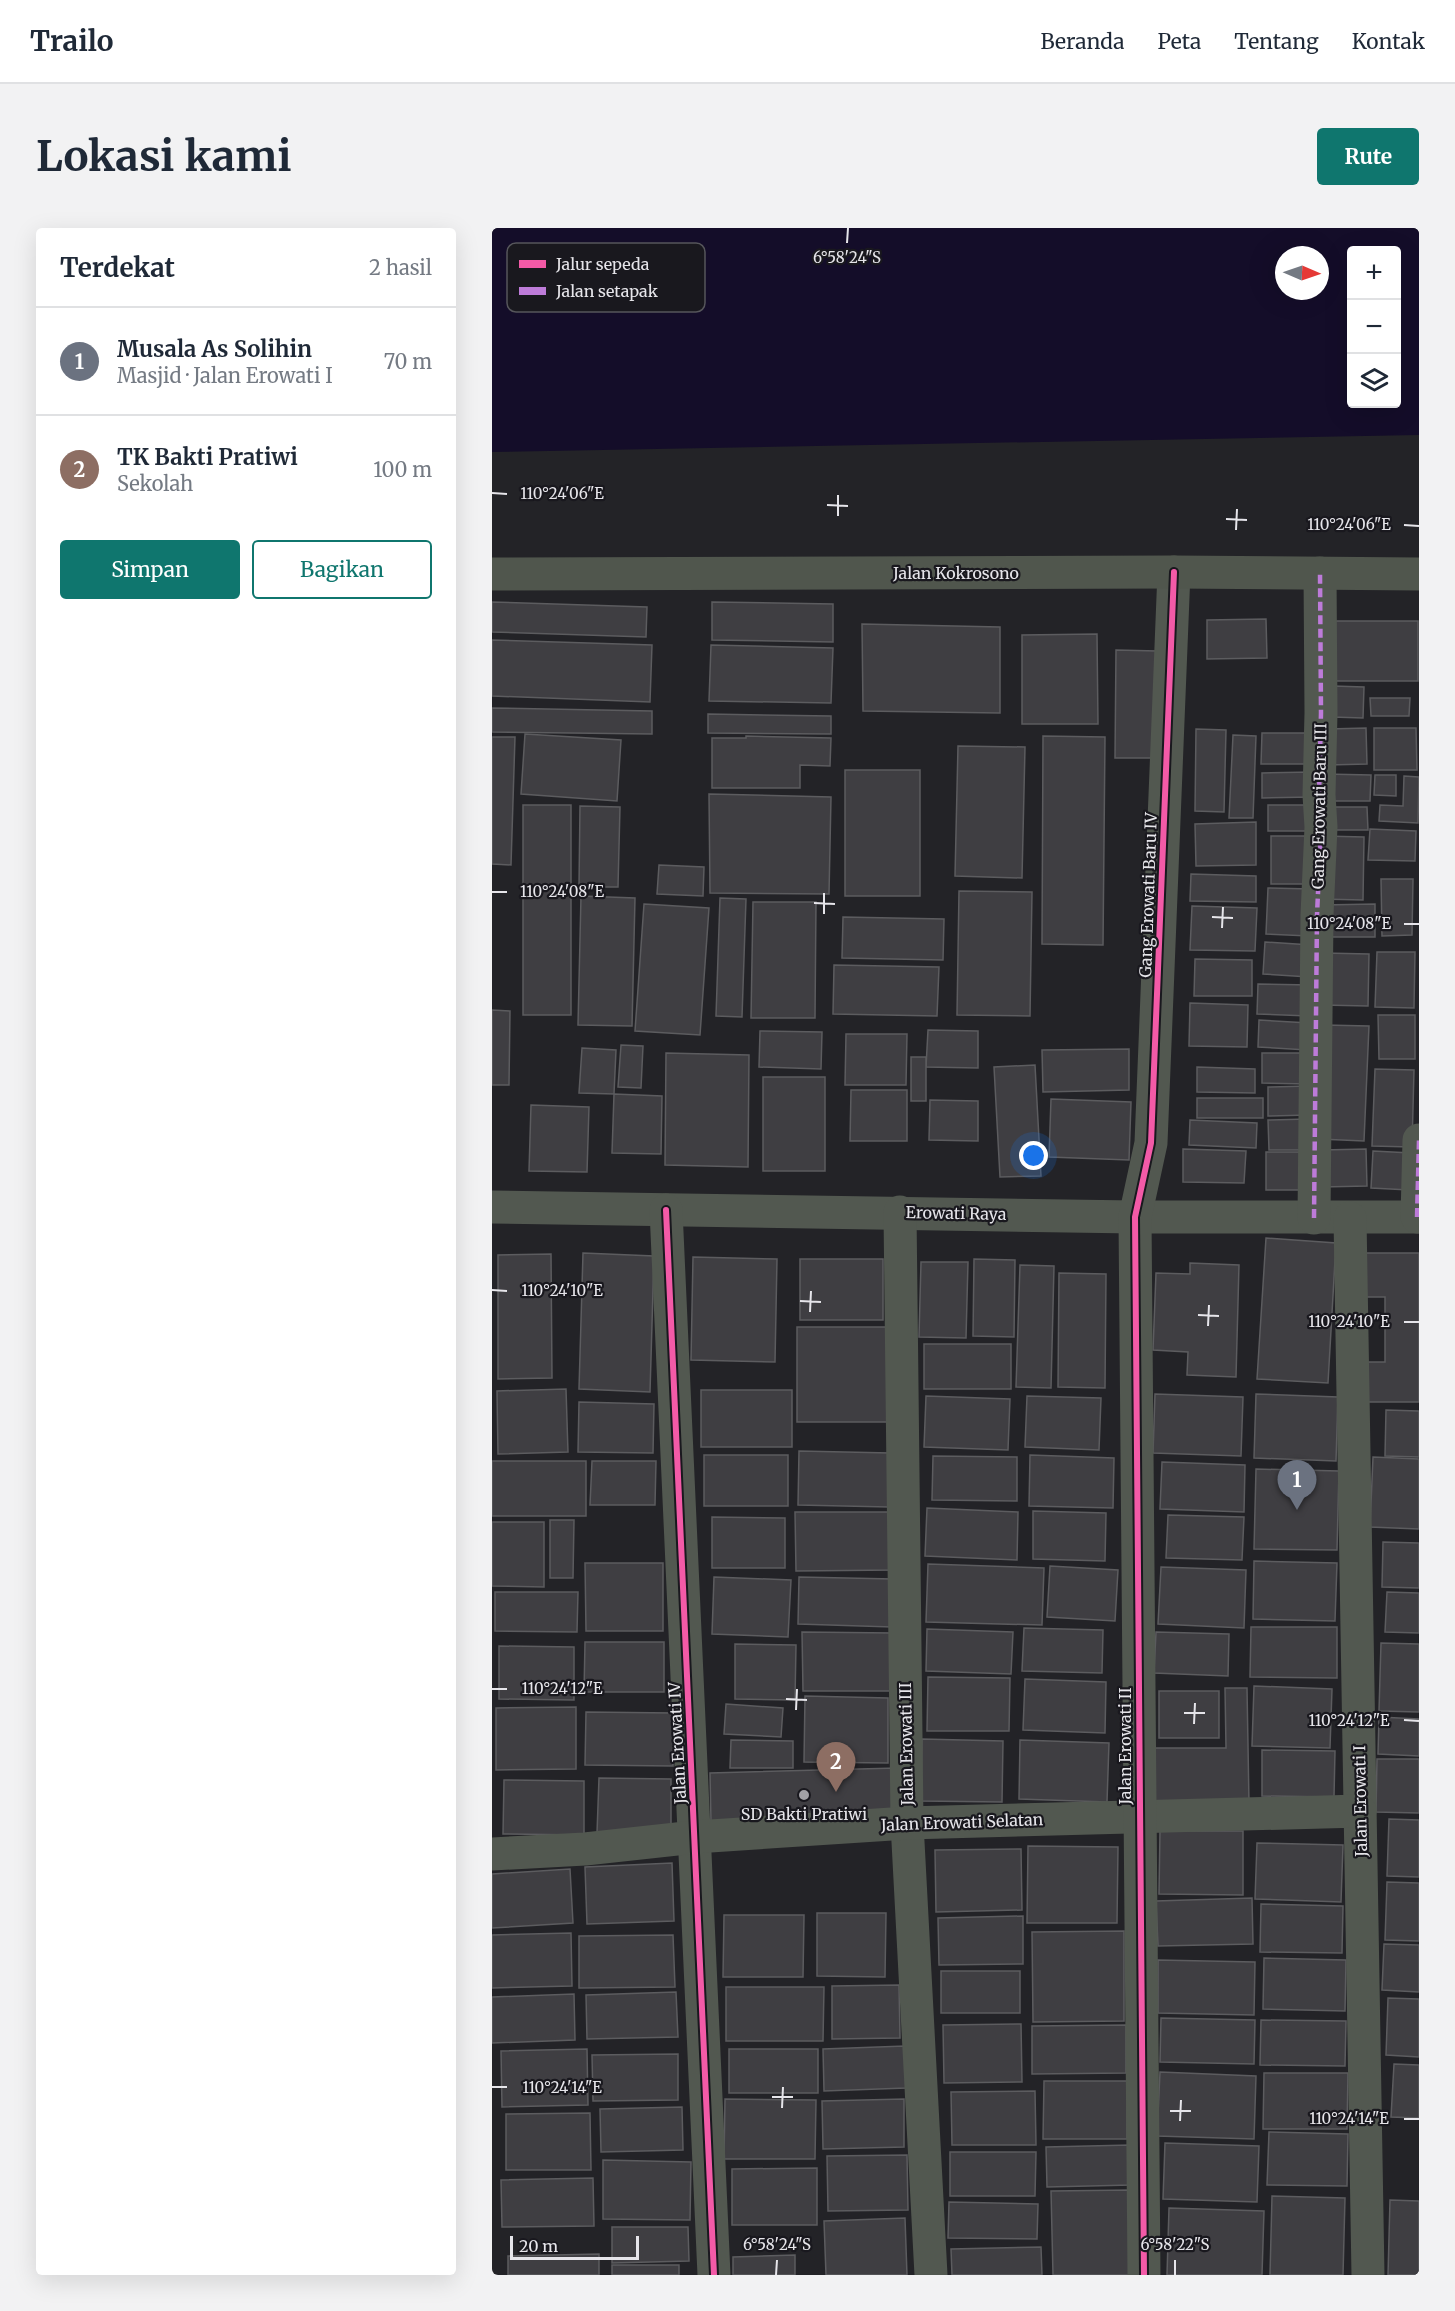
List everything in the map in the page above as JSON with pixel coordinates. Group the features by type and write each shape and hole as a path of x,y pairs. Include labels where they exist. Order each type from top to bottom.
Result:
{"street":[{"name":"Jalan Kokrosono","path":"492,574 1174,572 1419,574"},
{"name":"Gang Erowati Baru IV","path":"1135,1217 1151,1143 1174,572"},
{"name":"Gang Erowati Baru III","path":"1314,1218 1317,915 1321,827 1319,795 1320,573"},
{"path":"1418,1217 1419,1140"},
{"name":"Erowati Raya","path":"492,1207 1135,1217 1418,1217"},
{"name":"Jalan Erowati IV","path":"666,1210 714,2275"},
{"name":"Jalan Erowati III","path":"900,1212 907,1822 932,2275"},
{"name":"Jalan Erowati II","path":"1135,1217 1144,2275"},
{"name":"Jalan Erowati I","path":"1350,1218 1368,2275"},
{"name":"Jalan Erowati Selatan","path":"492,1854 585,1849 695,1837 907,1822 1360,1811"}],"shaded area":[{"path":"492,228 1419,228 1419,435 492,452"}],"building":[{"path":"492,602 647,607 646,637 492,632"},
{"path":"712,602 833,604 833,642 712,640"},
{"path":"1266,619 1267,658 1207,659 1207,620"},
{"path":"1328,621 1418,621 1418,681 1328,681"},
{"path":"862,624 1000,627 1000,713 863,711"},
{"path":"1097,634 1098,724 1022,724 1022,635"},
{"path":"492,640 652,645 650,702 492,696"},
{"path":"711,645 833,648 831,703 709,701"},
{"path":"1116,650 1157,651 1156,758 1115,758"},
{"path":"1333,686 1364,687 1363,718 1332,717"},
{"path":"1370,698 1410,698 1409,716 1371,716"},
{"path":"492,708 652,711 652,734 492,732"},
{"path":"708,714 831,716 831,734 708,733"},
{"path":"1366,728 1367,764 1328,765 1328,729"},
{"path":"1374,728 1416,728 1417,770 1374,770"},
{"path":"1196,729 1226,730 1224,812 1195,811"},
{"path":"1262,733 1315,733 1314,764 1261,764"},
{"path":"525,734 621,740 617,801 521,794"},
{"path":"1233,735 1256,736 1253,818 1229,818"},
{"path":"746,736 831,738 830,766 800,765 800,788 712,788 712,738 746,738"},
{"path":"1043,736 1105,737 1103,945 1042,944"},
{"path":"492,737 515,737 511,865 492,864"},
{"path":"958,746 1025,747 1022,878 955,876"},
{"path":"845,770 920,770 920,896 845,896"},
{"path":"1313,772 1312,797 1262,798 1262,773"},
{"path":"1324,774 1371,775 1370,801 1324,801"},
{"path":"1375,775 1396,775 1396,796 1374,795"},
{"path":"1404,776 1419,777 1418,823 1379,821 1380,805 1403,806"},
{"path":"709,794 831,797 829,894 710,893"},
{"path":"523,805 571,805 571,1015 523,1015"},
{"path":"1268,805 1317,805 1316,831 1268,831"},
{"path":"580,806 620,807 618,887 579,887"},
{"path":"1325,807 1367,807 1368,830 1326,830"},
{"path":"1256,822 1256,865 1196,866 1195,824"},
{"path":"1370,829 1416,831 1415,861 1368,860"},
{"path":"1271,836 1312,836 1312,884 1271,884"},
{"path":"1322,836 1364,837 1363,900 1320,899"},
{"path":"659,865 704,867 703,896 657,894"},
{"path":"1191,874 1256,876 1256,902 1190,901"},
{"path":"1381,879 1413,879 1412,935 1382,936"},
{"path":"1268,888 1311,889 1309,936 1266,934"},
{"path":"959,891 1032,892 1030,1016 957,1015"},
{"path":"581,896 635,898 632,1026 578,1025"},
{"path":"720,898 746,899 742,1017 716,1016"},
{"path":"753,902 816,902 815,1018 751,1018"},
{"path":"644,904 709,908 700,1035 635,1031"},
{"path":"1375,904 1375,937 1321,937 1322,905"},
{"path":"1192,906 1257,908 1255,951 1190,950"},
{"path":"843,917 944,919 943,960 842,958"},
{"path":"1265,942 1311,945 1309,977 1263,974"},
{"path":"1377,952 1415,952 1414,1008 1375,1007"},
{"path":"1323,953 1369,954 1368,1006 1322,1005"},
{"path":"1195,959 1252,960 1252,996 1194,996"},
{"path":"834,965 939,967 937,1016 833,1014"},
{"path":"1258,984 1310,985 1309,1016 1257,1014"},
{"path":"1190,1003 1248,1005 1247,1047 1189,1046"},
{"path":"492,1010 510,1011 509,1085 492,1085"},
{"path":"1378,1015 1415,1015 1415,1059 1379,1059"},
{"path":"1259,1020 1309,1023 1307,1050 1258,1047"},
{"path":"1324,1025 1369,1026 1364,1141 1319,1139"},
{"path":"928,1030 978,1031 978,1068 926,1067"},
{"path":"760,1031 822,1032 821,1069 759,1067"},
{"path":"846,1034 907,1034 906,1085 845,1085"},
{"path":"621,1045 643,1046 641,1088 618,1087"},
{"path":"582,1048 616,1050 614,1094 579,1093"},
{"path":"1129,1049 1129,1090 1043,1092 1042,1050"},
{"path":"666,1053 749,1055 748,1167 665,1165"},
{"path":"1262,1053 1309,1053 1308,1084 1262,1083"},
{"path":"911,1057 926,1057 926,1101 911,1101"},
{"path":"1035,1065 1041,1176 1000,1177 994,1067"},
{"path":"1197,1067 1255,1069 1255,1093 1197,1092"},
{"path":"1375,1069 1414,1070 1412,1147 1372,1146"},
{"path":"763,1077 825,1077 825,1171 763,1171"},
{"path":"1309,1086 1309,1115 1268,1116 1268,1087"},
{"path":"851,1090 907,1090 907,1141 850,1141"},
{"path":"614,1094 662,1096 661,1154 612,1153"},
{"path":"1197,1098 1263,1098 1263,1118 1197,1118"},
{"path":"1051,1099 1131,1102 1129,1160 1049,1157"},
{"path":"930,1100 978,1101 978,1141 929,1140"},
{"path":"531,1105 589,1107 587,1172 529,1171"},
{"path":"1308,1119 1308,1150 1269,1150 1268,1120"},
{"path":"1190,1120 1257,1123 1256,1148 1189,1145"},
{"path":"1183,1149 1246,1151 1244,1183 1183,1182"},
{"path":"1366,1149 1367,1186 1322,1187 1322,1150"},
{"path":"1373,1151 1411,1153 1409,1190 1371,1188"},
{"path":"1266,1152 1307,1152 1306,1190 1266,1190"},
{"path":"1266,1238 1336,1243 1328,1383 1257,1379"},
{"path":"583,1253 654,1256 650,1392 579,1389"},
{"path":"1354,1253 1419,1253 1419,1402 1358,1402 1358,1362 1385,1362 1385,1297 1355,1297"},
{"path":"551,1254 552,1378 498,1379 498,1255"},
{"path":"693,1257 777,1259 775,1362 691,1360"},
{"path":"800,1259 883,1259 883,1320 800,1320"},
{"path":"974,1259 1015,1260 1014,1337 973,1336"},
{"path":"921,1262 968,1262 966,1338 919,1337"},
{"path":"1190,1263 1239,1265 1236,1377 1187,1375 1188,1352 1153,1350 1156,1273 1190,1274"},
{"path":"1020,1265 1054,1266 1051,1388 1016,1387"},
{"path":"1059,1273 1106,1274 1105,1388 1058,1387"},
{"path":"797,1327 895,1327 894,1422 797,1422"},
{"path":"924,1344 1011,1344 1011,1389 924,1389"},
{"path":"566,1389 568,1452 498,1454 497,1391"},
{"path":"701,1390 792,1390 792,1447 701,1447"},
{"path":"1155,1394 1243,1397 1241,1456 1153,1453"},
{"path":"1256,1394 1338,1397 1336,1461 1254,1458"},
{"path":"926,1396 1010,1399 1008,1450 924,1447"},
{"path":"1027,1396 1101,1398 1099,1450 1025,1447"},
{"path":"579,1402 654,1404 653,1453 578,1452"},
{"path":"1386,1410 1419,1411 1419,1457 1385,1456"},
{"path":"799,1451 890,1453 889,1507 798,1505"},
{"path":"704,1455 788,1455 788,1506 704,1506"},
{"path":"1030,1455 1114,1458 1113,1508 1029,1506"},
{"path":"933,1456 1017,1457 1017,1501 932,1500"},
{"path":"1373,1457 1419,1459 1419,1529 1370,1527"},
{"path":"492,1461 586,1461 586,1516 492,1516"},
{"path":"592,1461 656,1461 655,1505 590,1505"},
{"path":"1162,1462 1245,1465 1244,1512 1160,1509"},
{"path":"1256,1469 1339,1471 1337,1550 1254,1549"},
{"path":"927,1508 1018,1512 1017,1560 925,1556"},
{"path":"1033,1511 1106,1513 1105,1561 1033,1559"},
{"path":"795,1512 894,1512 894,1570 796,1571"},
{"path":"1168,1515 1244,1517 1242,1560 1166,1558"},
{"path":"712,1517 785,1518 785,1568 712,1568"},
{"path":"550,1520 574,1520 573,1578 550,1578"},
{"path":"492,1522 544,1522 544,1587 492,1586"},
{"path":"1383,1542 1419,1543 1419,1588 1382,1587"},
{"path":"1254,1561 1337,1563 1335,1621 1253,1619"},
{"path":"585,1563 663,1563 663,1631 586,1631"},
{"path":"928,1564 1044,1568 1042,1625 926,1622"},
{"path":"1050,1566 1118,1570 1115,1621 1047,1617"},
{"path":"1161,1567 1246,1570 1244,1628 1158,1624"},
{"path":"714,1577 791,1580 788,1637 712,1634"},
{"path":"799,1577 893,1579 892,1627 798,1624"},
{"path":"495,1592 578,1592 577,1632 495,1631"},
{"path":"1387,1592 1419,1593 1419,1633 1385,1632"},
{"path":"1251,1627 1337,1627 1337,1678 1250,1677"},
{"path":"1024,1628 1103,1630 1102,1673 1022,1671"},
{"path":"927,1629 1013,1632 1011,1674 926,1671"},
{"path":"802,1632 893,1633 893,1691 803,1691"},
{"path":"1156,1632 1229,1634 1228,1676 1154,1673"},
{"path":"585,1642 664,1642 664,1692 584,1692"},
{"path":"1381,1643 1419,1644 1419,1712 1379,1711"},
{"path":"735,1644 796,1645 795,1700 735,1699"},
{"path":"499,1646 574,1647 574,1700 499,1699"},
{"path":"928,1677 1010,1678 1009,1731 927,1731"},
{"path":"1025,1679 1106,1682 1105,1733 1023,1730"},
{"path":"1254,1686 1332,1689 1330,1748 1252,1746"},
{"path":"1225,1688 1247,1688 1249,1803 1155,1806 1155,1748 1226,1748"},
{"path":"1159,1691 1219,1691 1219,1738 1159,1738"},
{"path":"805,1696 888,1698 888,1763 804,1762"},
{"path":"726,1704 783,1708 781,1737 724,1734"},
{"path":"576,1707 576,1769 496,1770 496,1708"},
{"path":"586,1712 673,1713 673,1766 585,1765"},
{"path":"1379,1717 1419,1719 1419,1756 1378,1754"},
{"path":"922,1739 1003,1741 1002,1802 921,1801"},
{"path":"731,1740 793,1741 793,1768 730,1768"},
{"path":"1020,1740 1109,1743 1107,1802 1019,1799"},
{"path":"1262,1750 1335,1751 1334,1797 1262,1796"},
{"path":"1377,1759 1419,1759 1419,1813 1376,1812"},
{"name":"SD Bakti Pratiwi","path":"897,1768 899,1817 711,1822 710,1773"},
{"path":"599,1778 671,1779 671,1834 597,1833"},
{"path":"504,1780 584,1781 584,1835 503,1834"},
{"path":"1389,1819 1419,1820 1419,1877 1387,1876"},
{"path":"1160,1831 1243,1831 1243,1895 1159,1894"},
{"path":"1257,1843 1343,1845 1341,1902 1255,1899"},
{"path":"1028,1846 1118,1847 1117,1923 1027,1923"},
{"path":"1021,1849 1022,1910 936,1912 935,1850"},
{"path":"672,1863 674,1921 587,1924 585,1867"},
{"path":"570,1869 573,1923 492,1928 492,1874"},
{"path":"1387,1882 1419,1883 1419,1941 1385,1940"},
{"path":"1252,1898 1253,1944 1158,1946 1156,1901"},
{"path":"1261,1904 1343,1906 1342,1953 1260,1952"},
{"path":"817,1913 886,1913 885,1977 817,1976"},
{"path":"724,1915 804,1915 803,1977 723,1977"},
{"path":"1023,1916 1023,1964 939,1965 938,1918"},
{"path":"1124,1931 1124,2021 1033,2022 1032,1932"},
{"path":"571,1933 572,1986 492,1988 492,1935"},
{"path":"673,1935 675,1987 579,1988 579,1936"},
{"path":"1384,1944 1419,1945 1419,1992 1382,1990"},
{"path":"1264,1958 1346,1960 1345,2011 1263,2009"},
{"path":"1158,1960 1255,1962 1254,2015 1158,2013"},
{"path":"941,1971 1020,1971 1020,2013 941,2013"},
{"path":"899,1985 900,2038 832,2039 832,1986"},
{"path":"726,1987 824,1987 823,2041 726,2041"},
{"path":"676,1992 678,2037 587,2039 586,1995"},
{"path":"574,1994 575,2040 492,2043 492,1997"},
{"path":"1388,1998 1419,1999 1419,2057 1386,2055"},
{"path":"1161,2018 1255,2020 1254,2064 1160,2062"},
{"path":"1261,2020 1346,2021 1345,2066 1260,2065"},
{"path":"1021,2024 1022,2082 944,2083 943,2025"},
{"path":"1126,2025 1126,2073 1032,2074 1032,2026"},
{"path":"905,2046 906,2088 824,2091 823,2049"},
{"path":"587,2049 588,2105 502,2107 501,2051"},
{"path":"729,2049 818,2049 818,2093 729,2093"},
{"path":"678,2054 678,2100 593,2101 592,2055"},
{"path":"1394,2064 1419,2065 1419,2118 1391,2117"},
{"path":"1160,2072 1256,2076 1254,2139 1157,2136"},
{"path":"1264,2073 1348,2073 1347,2129 1263,2129"},
{"path":"1044,2081 1127,2081 1127,2139 1043,2139"},
{"path":"1035,2091 1036,2145 952,2145 951,2092"},
{"path":"725,2099 816,2100 815,2159 724,2159"},
{"path":"904,2099 904,2147 823,2149 822,2101"},
{"path":"682,2107 683,2150 601,2152 600,2109"},
{"path":"590,2113 591,2170 506,2170 506,2114"},
{"path":"1269,2132 1348,2134 1347,2186 1267,2185"},
{"path":"1165,2143 1259,2146 1257,2202 1163,2199"},
{"path":"1130,2145 1131,2185 1047,2187 1046,2147"},
{"path":"950,2152 1036,2152 1035,2196 950,2196"},
{"path":"907,2155 908,2210 828,2211 827,2156"},
{"path":"603,2160 691,2162 690,2220 603,2219"},
{"path":"817,2168 817,2225 732,2225 732,2169"},
{"path":"593,2178 594,2226 502,2227 501,2180"},
{"path":"1131,2190 1133,2275 1053,2275 1051,2191"},
{"path":"1272,2196 1345,2198 1343,2275 1270,2275"},
{"path":"1390,2200 1419,2201 1419,2275 1388,2275"},
{"path":"949,2202 1038,2204 1037,2239 948,2238"},
{"path":"1169,2208 1264,2211 1262,2275 1167,2275"},
{"path":"905,2218 907,2275 826,2275 824,2221"},
{"path":"612,2227 688,2227 689,2261 612,2263"},
{"path":"1041,2247 1042,2275 952,2275 951,2249"},
{"path":"599,2254 599,2275 508,2275 508,2256"},
{"path":"795,2255 795,2275 733,2275 733,2257"},
{"path":"612,2265 679,2265 679,2275 612,2275"}],"marked path":[{"path":"1314,1218 1317,915 1321,827 1319,795 1320,573"},
{"path":"1417,1217 1419,1140"}],"cycle path":[{"path":"1144,2275 1135,1217 1151,1143 1174,572"},
{"path":"666,1210 714,2275"}],"place":[{"name":"Musala As Solihin","path":"1297,1510"},
{"name":"TK Bakti Pratiwi","path":"836,1792"},
{"name":"SD Bakti Pratiwi","path":"804,1795"}]}
